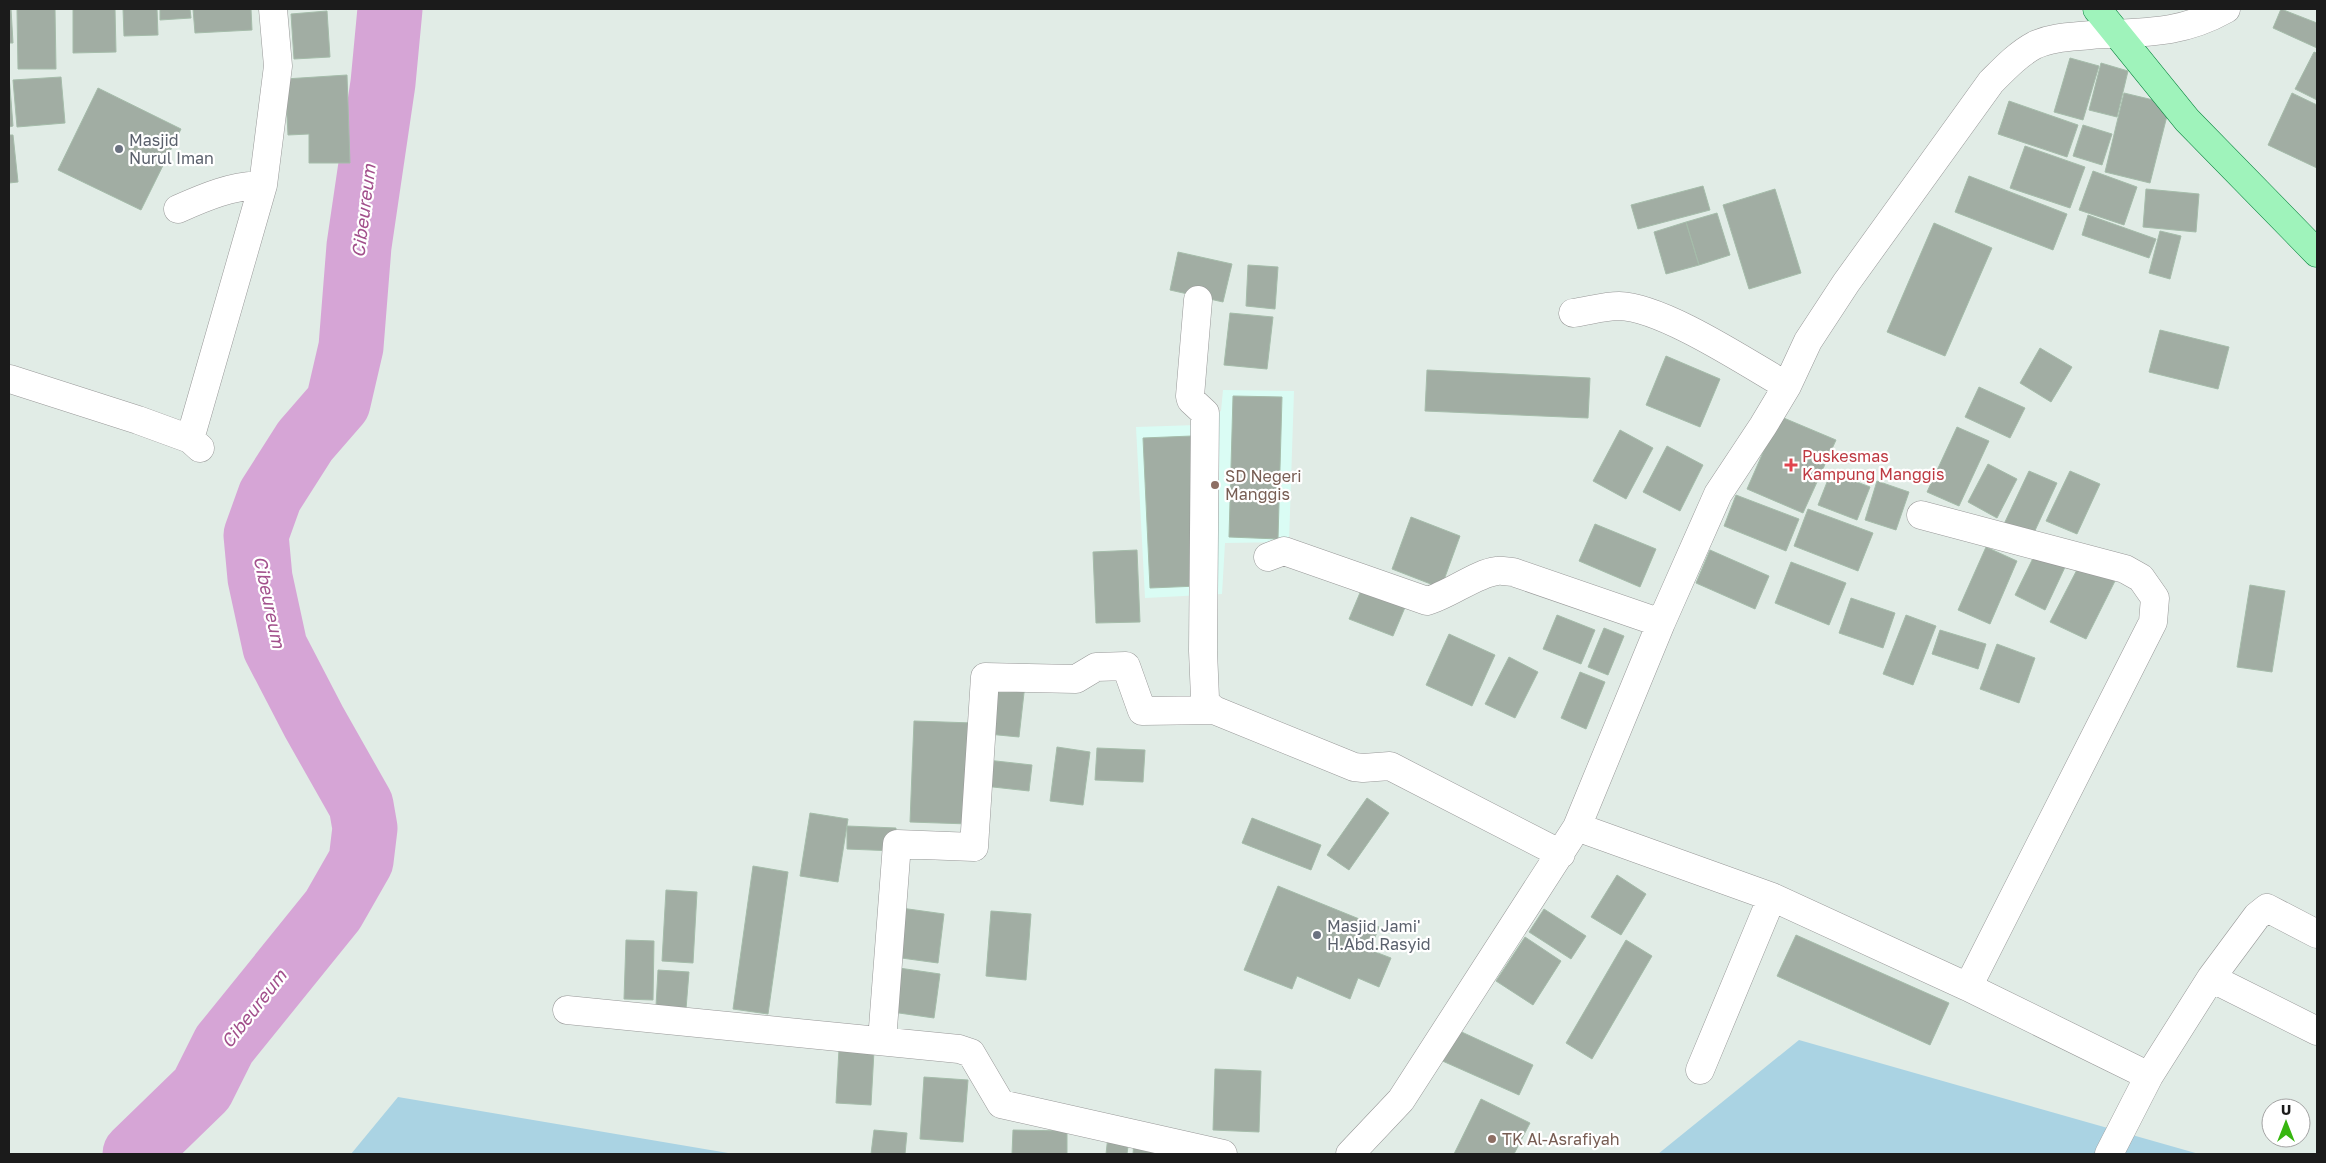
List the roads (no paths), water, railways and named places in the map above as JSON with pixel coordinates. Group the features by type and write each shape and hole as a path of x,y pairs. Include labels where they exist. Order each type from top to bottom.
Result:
{"main road":[{"path":"2097,9 2115,34 2187,120 2317,253"}],"street":[{"path":"10,379 138,420 195,444 263,185 278,66 274,9"},
{"path":"1350,1154 1401,1100 1483,971 1561,854 1577,827 1660,623 1718,494 1787,386 1808,341 1846,283 1991,82 2013,60 2035,45 2060,37 2159,31 2190,26 2226,9"},
{"path":"178,209 233,188 263,185"},
{"path":"1198,300 1190,396 1191,400 1204,413 1203,651 1204,698 1207,704 1214,710 1354,766 1363,768 1390,766 1561,854"},
{"path":"1573,314 1618,306 1645,311 1723,348 1787,386"},
{"path":"1921,515 2125,569 2141,578 2155,598 2153,622 1968,987"},
{"path":"1268,558 1284,551 1427,601 1443,597 1482,575 1497,570 1513,572 1660,623"},
{"path":"882,1041 897,844 974,847 986,678 1076,679 1096,667 1126,666 1142,711 1214,710"},
{"path":"1577,827 1772,896 1968,987 2149,1076"},
{"path":"1700,1070 1772,896"},
{"path":"2109,1154 2149,1076 2211,978 2257,916 2267,908 2317,934"},
{"path":"2211,978 2317,1031"},
{"path":"568,1010 959,1049 971,1053 1002,1104 1224,1154"}],"waterway":[{"name":"Cibeureum","path":"135,1154 202,1089 224,1045 333,910 361,861 365,828 361,805 314,722 275,647 260,578 256,535 270,496 305,441 338,403 351,347 359,246 383,83 390,9"}],"place":[{"name":"Masjid Nurul Iman","path":"119,149"},
{"name":"Puskesmas Kampung Manggis","path":"1791,465"},
{"name":"SD Negeri Manggis","path":"1215,485"},
{"name":"Masjid Jami' H.Abd.Rasyid","path":"1317,935"},
{"name":"TK Al-Asrafiyah","path":"1492,1139"}]}
